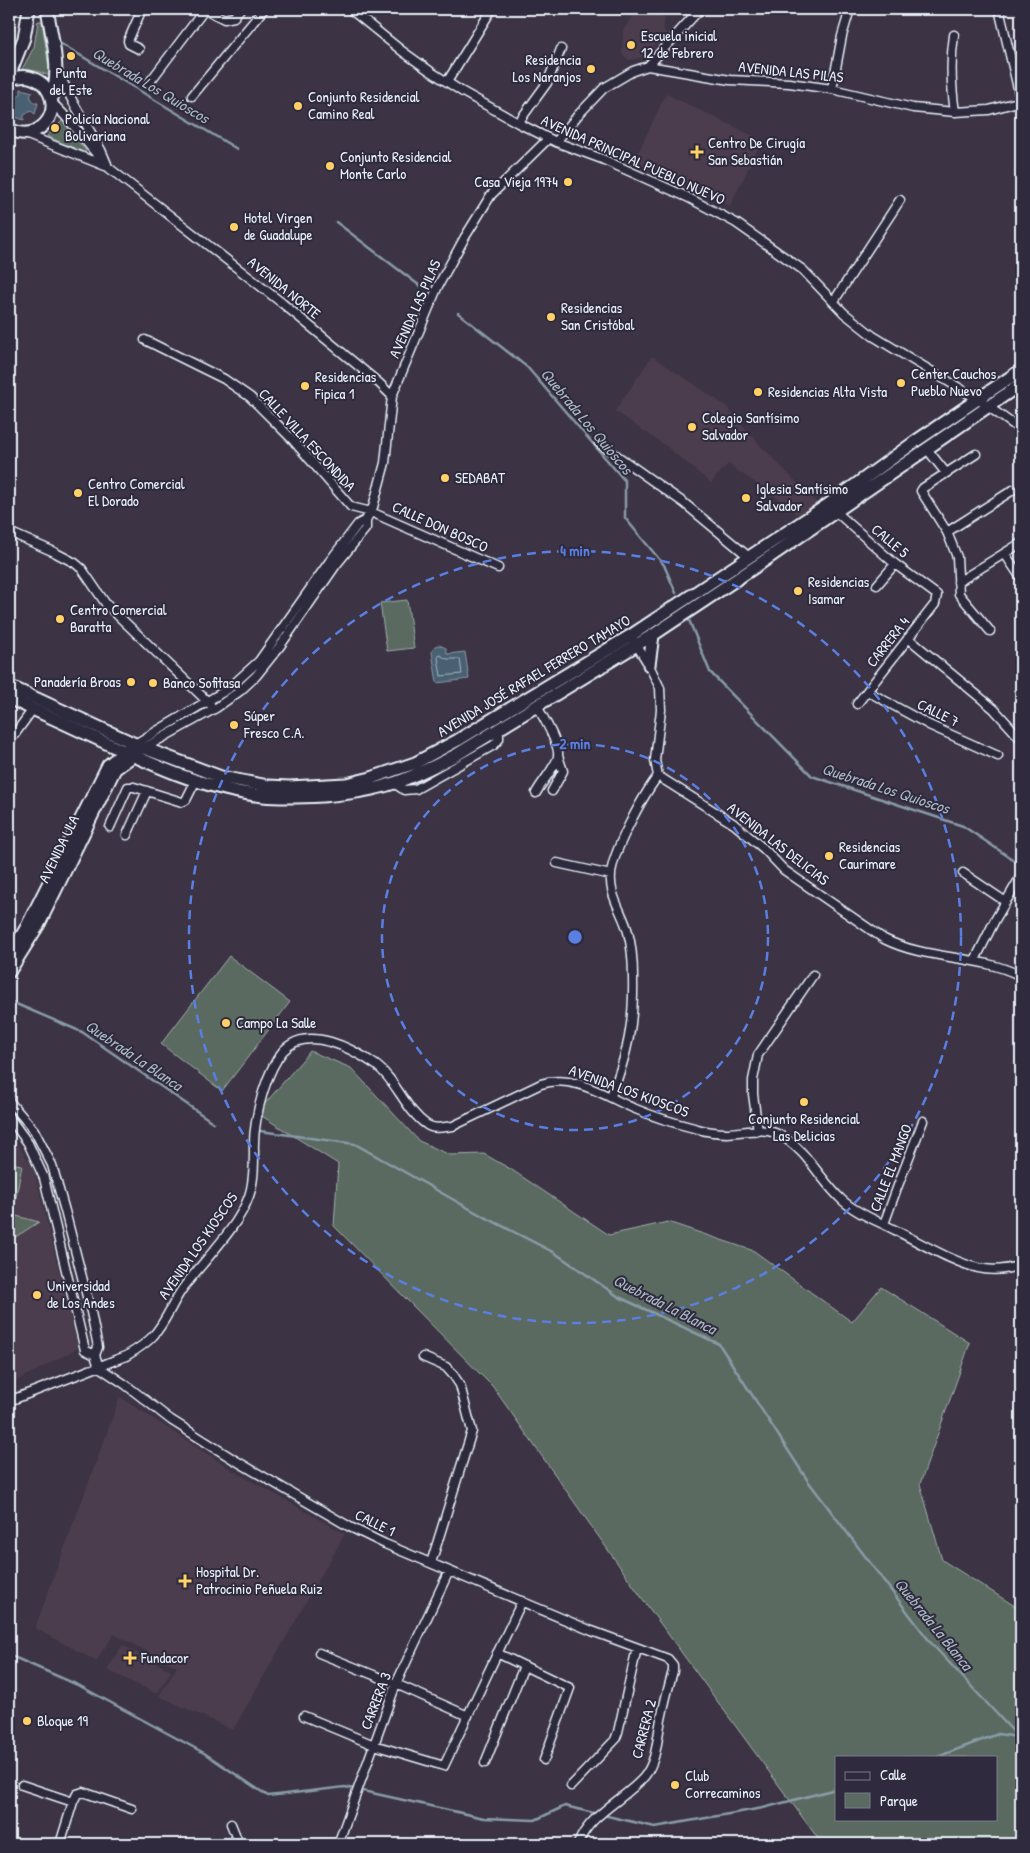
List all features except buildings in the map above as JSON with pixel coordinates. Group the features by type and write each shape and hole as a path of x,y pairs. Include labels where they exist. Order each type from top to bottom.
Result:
{"street":[{"path":"9,78 24,38 29,9"},
{"path":"14,132 32,132 40,128 47,121 51,113 56,85 56,68 47,9"},
{"path":"139,49 128,42 142,9"},
{"path":"149,83 205,9 224,19 234,17 240,9"},
{"path":"192,96 264,9"},
{"name":"AVENIDA PRINCIPAL PUEBLO NUEVO","path":"350,9 367,18 402,51 447,82 518,123 552,141 618,166 687,197 728,219 803,270 844,313 873,336 979,400 1021,430"},
{"path":"447,82 492,9"},
{"path":"648,66 700,9"},
{"path":"832,89 848,9"},
{"path":"999,9 1021,101"},
{"path":"954,35 951,56 951,86 955,112"},
{"path":"518,123 547,83 561,49"},
{"name":"AVENIDA LAS PILAS","path":"140,746 228,689 259,661 318,575 358,524 366,520 371,512 385,462 392,396 438,286 491,195 552,141 604,88 633,71 648,66 723,79 789,83 832,89 913,108 955,112 988,110 1021,101"},
{"path":"56,68 109,168"},
{"path":"9,78 16,76 34,77 48,89 52,100"},
{"name":"AVENIDA NORTE","path":"52,100 94,153 109,168 289,309 379,383 392,396"},
{"name":"AVENIDA NORTE","path":"14,132 109,168"},
{"path":"834,301 900,200"},
{"name":"CALLE VILLA ESCONDIDA","path":"145,340 224,379 250,397 291,438 351,507 371,512"},
{"name":"AVENIDA JOSÉ RAFAEL FERRERO TAMAYO","path":"9,686 140,746 204,771 242,782 282,786 346,784 398,769 436,753 633,640 653,635 832,508 916,441 1021,370"},
{"name":"AVENIDA JOSÉ RAFAEL FERRERO TAMAYO","path":"9,698 128,754 213,786 264,796 299,797 350,794 394,783 449,758 537,706 749,557 883,477 1021,384"},
{"path":"599,443 684,503 749,557"},
{"path":"927,449 946,473"},
{"path":"976,454 922,488 921,491 947,532 959,562 959,594 990,631"},
{"path":"947,532 1013,490"},
{"name":"CALLE 5","path":"832,508 894,564 937,595"},
{"name":"CALLE DON BOSCO","path":"371,512 498,568"},
{"name":"AVENIDA LAS PILAS","path":"140,746 215,709 240,692 271,659 336,565 366,528 366,520"},
{"path":"9,532 76,563 106,604 215,709"},
{"path":"958,582 1021,543"},
{"path":"1005,554 1021,578"},
{"path":"877,585 894,564"},
{"name":"CARRERA 4","path":"857,704 935,604 937,595"},
{"path":"649,664 653,635"},
{"path":"908,638 994,709 1021,739"},
{"path":"611,1096 622,1069 629,1044 634,1001 633,958 628,931 614,898 611,875 612,864 647,790 658,776 655,760 661,710 660,688 649,664 633,640"},
{"name":"CALLE 7","path":"867,691 929,725 998,756"},
{"path":"537,706 558,747 558,756 563,771 552,790"},
{"path":"9,742 32,709"},
{"name":"AVENIDA ULA","path":"9,956 25,930 108,765 140,746"},
{"name":"AVENIDA ULA","path":"9,972 39,924 115,769 128,754"},
{"path":"536,793 544,778 554,766 558,756"},
{"name":"AVENIDA LAS DELICIAS","path":"658,776 734,824 764,849 784,870 884,939 901,947 940,957 975,960 998,966 1021,976"},
{"path":"110,827 128,787 134,787 182,802 186,800 196,780"},
{"path":"126,835 147,791"},
{"path":"557,863 611,875"},
{"path":"963,873 1006,902"},
{"path":"975,960 995,920 1021,876"},
{"path":"758,1131 753,1094 753,1080 758,1055 813,975"},
{"name":"AVENIDA LOS KIOSCOS","path":"9,1401 99,1368 126,1356 144,1345 154,1336 182,1289 220,1244 250,1196 254,1164 254,1126 266,1082 284,1050 297,1042 324,1040 351,1049 390,1078 412,1110 422,1120 430,1126 440,1128 467,1120 551,1080 563,1080 611,1096 633,1108 696,1129 725,1133 774,1132 792,1143 843,1201 884,1224 972,1266 984,1269 1009,1269 1021,1264"},
{"path":"9,1101 34,1130 52,1165 92,1321 98,1347 95,1355 99,1368"},
{"path":"9,1117 28,1143 44,1178 85,1350 95,1355"},
{"name":"CALLE EL MANGO","path":"884,1224 924,1121"},
{"path":"423,1357 446,1367 460,1385 472,1431 431,1563"},
{"name":"CALLE 1","path":"99,1368 126,1385 171,1420 350,1527 522,1601 664,1657"},
{"name":"CARRERA 3","path":"338,1844 396,1684 449,1570"},
{"path":"304,1716 374,1745 444,1766 522,1601"},
{"path":"571,1786 615,1740 638,1648"},
{"path":"319,1653 468,1716"},
{"path":"497,1653 570,1688 544,1760"},
{"name":"CARRERA 2","path":"578,1844 586,1828 645,1775 654,1758 673,1670 672,1665 664,1657"},
{"path":"485,1764 524,1666"},
{"path":"22,1785 73,1802"},
{"path":"60,1844 77,1794 83,1792 132,1809"},
{"path":"231,1824 239,1844"}],"shaded area":[{"path":"636,9 646,9 665,19 663,29 666,36 659,45 654,45 655,54 629,60 622,54 623,31"},
{"name":"Centro De Cirugía San Sebastián","path":"666,94 762,140 730,206 633,163"},
{"name":"Colegio Santísimo Salvador","path":"652,356 726,406 759,444 818,504 799,516 776,497 728,464 711,483 667,447 615,411"},
{"name":"Universidad de Los Andes","path":"9,1130 34,1170 78,1348 9,1385 9,1241 38,1222 9,1214"},
{"name":"Hospital Dr. Patrocinio Peñuela Ruiz","path":"120,1397 232,1470 345,1534 233,1730 159,1696 177,1667 114,1634 96,1661 35,1628"},
{"name":"Fundacor","path":"122,1645 171,1671 157,1694 107,1670"}],"green space":[{"path":"38,21 42,21 50,76 37,71 21,71 34,47"},
{"path":"64,119 72,134 86,151 84,153 47,136"},
{"path":"407,600 414,648 387,651 380,603"},
{"name":"Campo La Salle","path":"229,956 290,1002 222,1091 161,1044"},
{"path":"310,1051 351,1068 419,1141 450,1155 484,1154 512,1170 609,1235 668,1222 754,1251 852,1322 881,1287 970,1343 920,1484 942,1560 1021,1610 1021,1844 822,1844 654,1615 493,1387 334,1226 338,1164 257,1113"},
{"path":"9,1163 22,1165 15,1203 9,1202"},
{"path":"9,1214 39,1222 9,1241"}],"water":[{"path":"21,89 33,92 30,96 34,103 38,103 35,114 31,111 24,115 24,120 13,116 16,112 12,106 9,106 11,95 14,98 21,94"},
{"path":"439,645 446,648 447,654 465,652 469,679 437,683 432,652 435,646"}],"waterway":[{"name":"Quebrada Los Quioscos","path":"58,42 237,149"},
{"name":"Quebrada Los Quioscos","path":"336,222 420,286"},
{"name":"Quebrada Los Quioscos","path":"458,313 527,367 625,481 625,518 664,565 676,593"},
{"name":"Quebrada Los Quioscos","path":"689,620 710,672 812,776 963,826 1021,865"},
{"name":"Quebrada La Blanca","path":"9,1001 82,1032 214,1123"},
{"name":"Quebrada La Blanca","path":"260,1131 355,1144 477,1213 555,1253 619,1297 719,1344 808,1481 931,1643 1021,1740"},
{"path":"9,1655 80,1686 204,1753 268,1796 345,1787 484,1818 535,1820 565,1806 598,1814"},
{"path":"940,1756 998,1734 1017,1737"},
{"path":"603,1815 655,1827 763,1808 835,1789"}],"tunnel":[{"path":"369,15 373,9"}],"place":[{"name":"Escuela inicial 12 de Febrero","path":"631,45"},
{"name":"Punta del Este","path":"71,56"},
{"name":"Residencia Los Naranjos","path":"591,69"},
{"name":"Conjunto Residencial Camino Real","path":"298,106"},
{"name":"Policía Nacional Bolivariana","path":"55,128"},
{"name":"Centro De Cirugía San Sebastián","path":"697,152"},
{"name":"Conjunto Residencial Monte Carlo","path":"330,166"},
{"name":"Casa Vieja 1974","path":"568,182"},
{"name":"Hotel Virgen de Guadalupe","path":"234,227"},
{"name":"Residencias San Cristóbal","path":"551,317"},
{"name":"Center Cauchos Pueblo Nuevo","path":"901,383"},
{"name":"Residencias Fipica 1","path":"305,386"},
{"name":"Residencias Alta Vista","path":"758,392"},
{"name":"Colegio Santísimo Salvador","path":"692,427"},
{"name":"SEDABAT","path":"445,478"},
{"name":"Centro Comercial El Dorado","path":"78,493"},
{"name":"Iglesia Santísimo Salvador","path":"746,498"},
{"name":"Residencias Isamar","path":"798,591"},
{"name":"Centro Comercial Baratta","path":"60,619"},
{"name":"Panadería Broas","path":"131,682"},
{"name":"Banco Sofitasa","path":"153,683"},
{"name":"Súper Fresco C.A.","path":"234,725"},
{"name":"Residencias Caurimare","path":"829,856"},
{"name":"Campo La Salle","path":"226,1023"},
{"name":"Conjunto Residencial Las Delicias","path":"804,1102"},
{"name":"Universidad de Los Andes","path":"37,1295"},
{"name":"Hospital Dr. Patrocinio Peñuela Ruiz","path":"185,1581"},
{"name":"Fundacor","path":"130,1658"},
{"name":"Bloque 19","path":"27,1721"},
{"name":"Club Correcaminos","path":"675,1785"}]}
